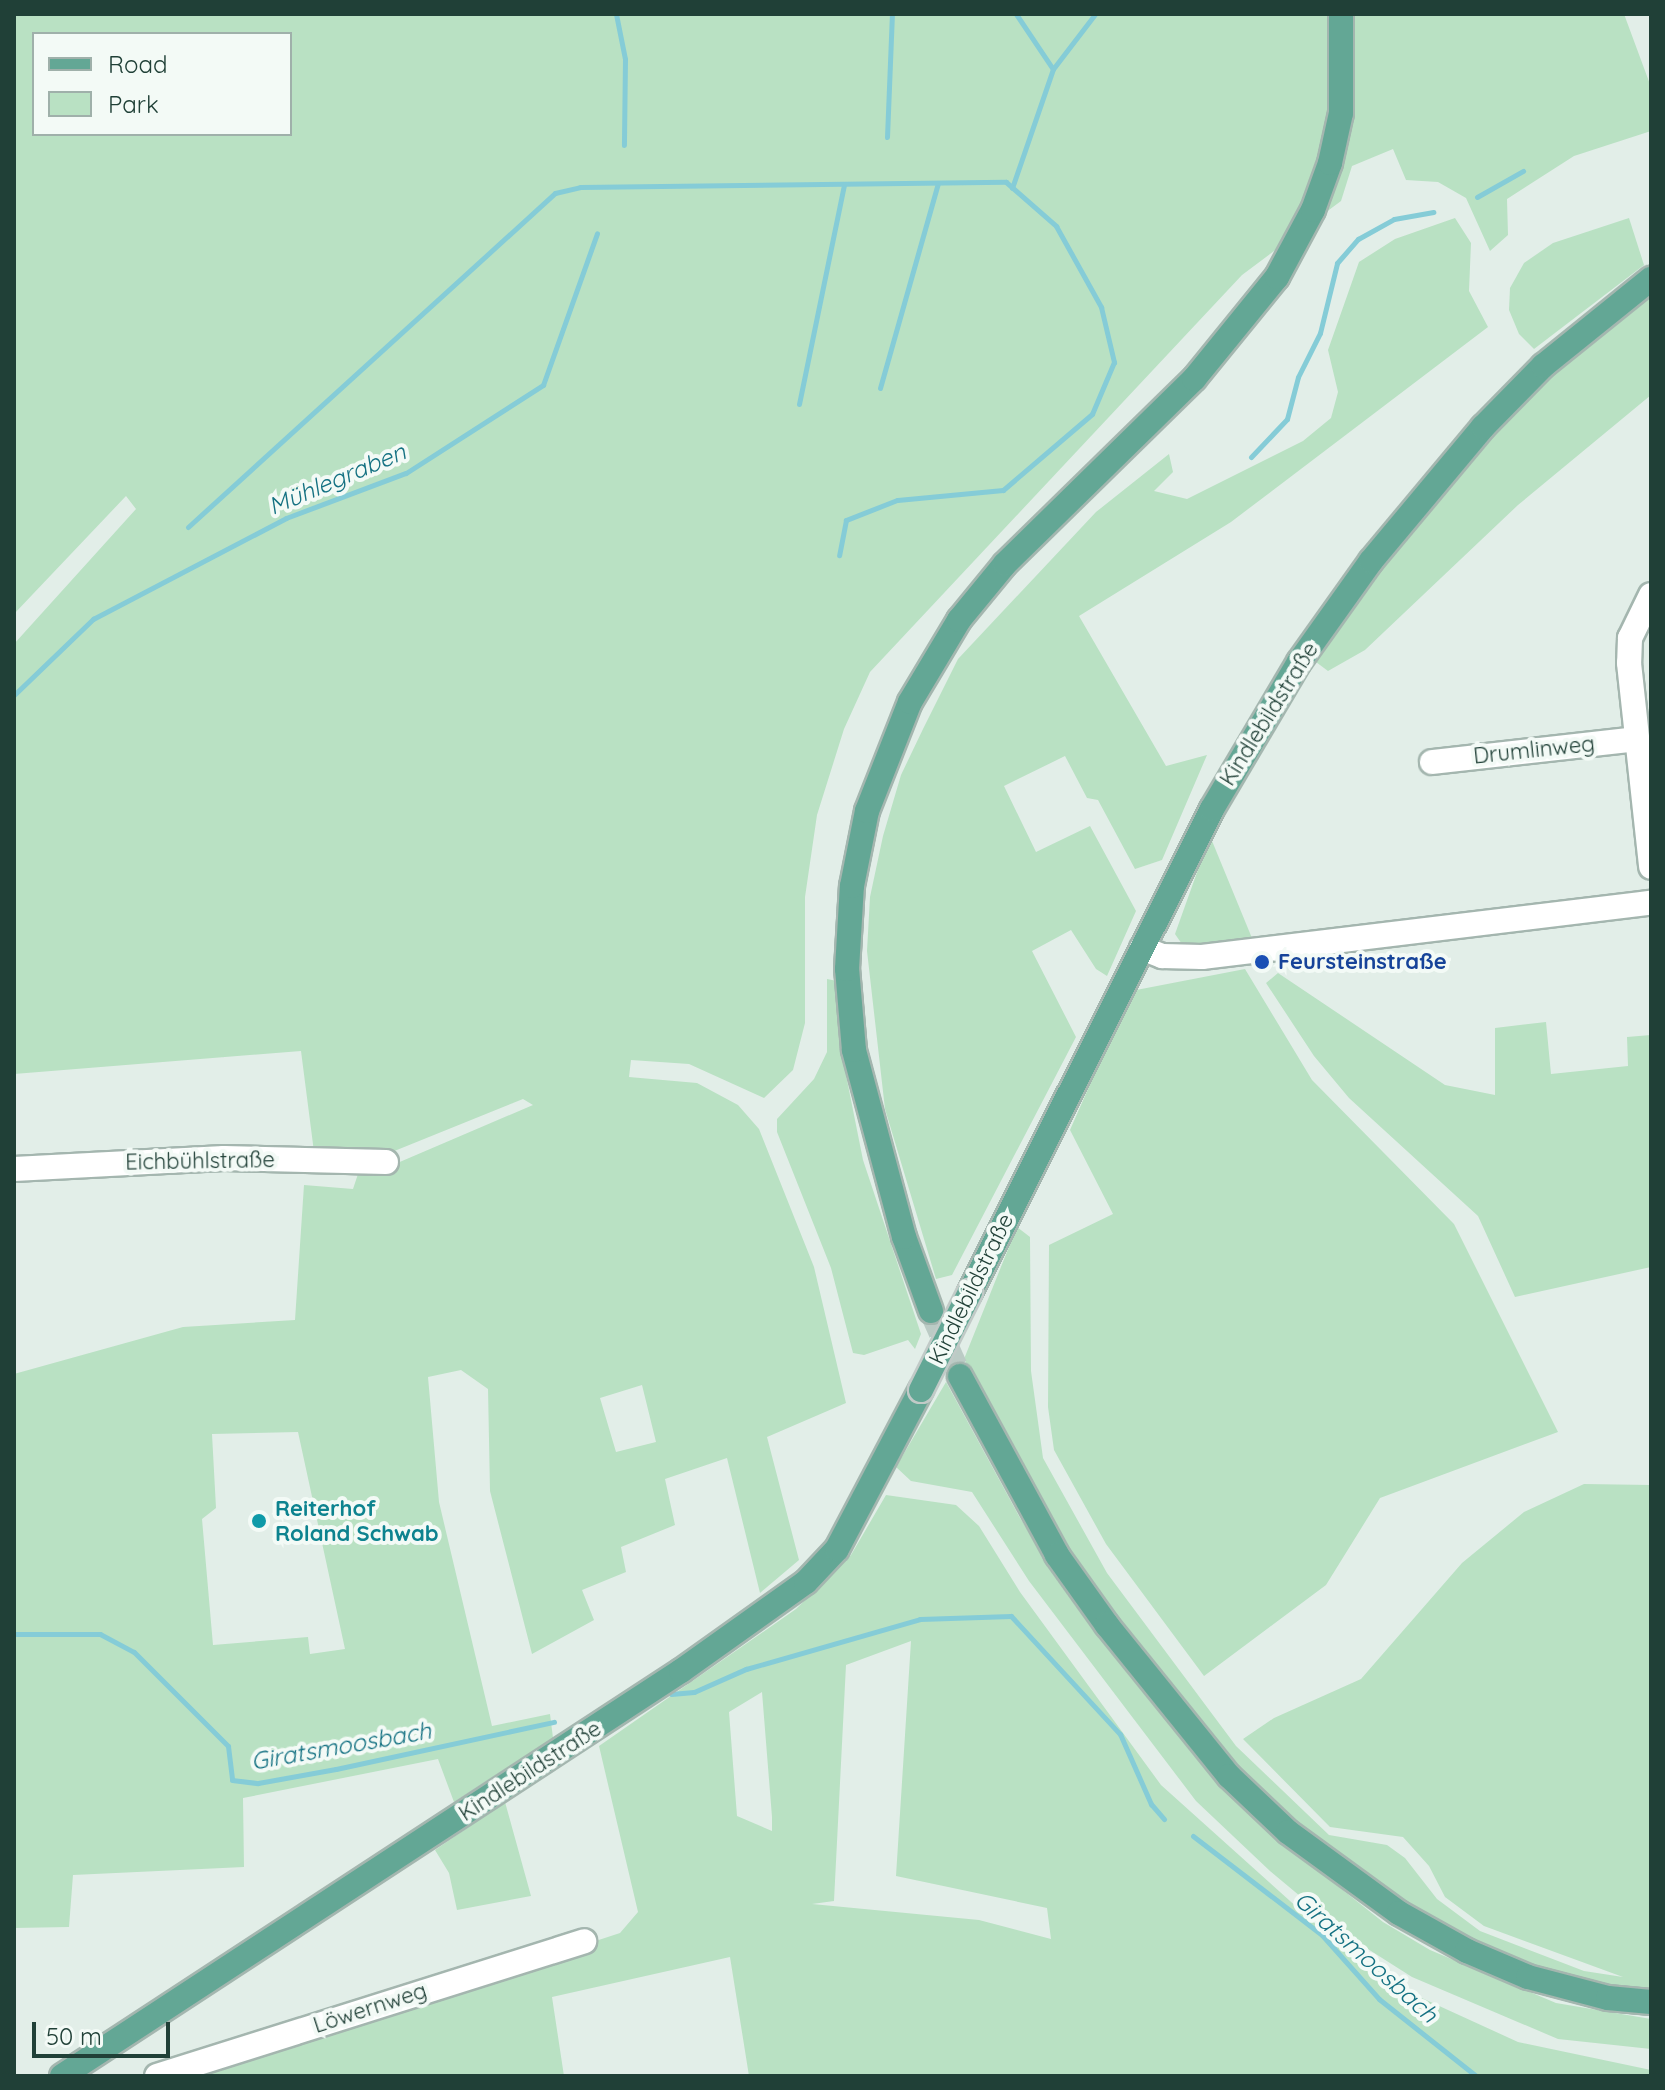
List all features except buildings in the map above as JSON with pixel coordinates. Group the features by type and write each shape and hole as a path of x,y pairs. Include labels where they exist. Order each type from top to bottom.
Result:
{"main road":[{"path":"931,1311 879,1153 854,1050 848,983 852,886 867,811 885,756 935,658 1005,564 1194,379 1277,277 1313,210 1330,163 1341,113 1341,14"},
{"name":"Kindlebildstraße","path":"62,2076 656,1688 806,1582 837,1549 921,1390 1249,741 1371,561 1532,376 1651,279"},
{"path":"960,1376 1050,1542 1107,1625 1229,1776 1288,1832 1387,1905 1467,1951 1528,1977 1608,1998 1651,2002"}],"street":[{"path":"1651,595 1630,638 1637,739 1646,770 1651,867"},
{"name":"Drumlinweg","path":"1432,762 1637,739"},
{"path":"1142,948 1162,956 1202,957 1651,903"},
{"name":"Eichbühlstraße","path":"14,1169 224,1158 386,1162"},
{"name":"Löwernweg","path":"157,2076 584,1941"}],"green space":[{"path":"14,14 1624,14 1651,87 1651,131 1574,156 1507,199 1508,235 1490,251 1466,198 1438,182 1406,180 1393,149 1352,166 1341,201 1242,275 870,672 844,729 817,815 805,897 805,1023 793,1070 764,1098 689,1064 631,1060 629,1077 697,1083 738,1105 759,1129 814,1267 846,1403 767,1437 799,1560 760,1593 727,1458 665,1479 675,1525 621,1547 626,1572 582,1590 594,1620 532,1654 490,1491 488,1389 461,1370 428,1377 439,1502 492,1726 550,1714 553,1738 454,1802 438,1759 243,1798 244,1867 73,1875 69,1927 14,1928 14,1374 183,1327 295,1320 304,1185 353,1189 360,1168 388,1167 533,1105 523,1099 382,1156 314,1152 301,1051 14,1074 14,644 136,509 126,496 14,614","holes":["642,1385 656,1442 616,1452 600,1398","298,1432 345,1649 310,1654 308,1637 213,1645 202,1519 216,1508 212,1434"]},
{"path":"1455,218 1471,243 1469,291 1488,327 1231,522 1079,616 1166,766 1207,755 1162,860 1135,869 1098,800 1087,798 1065,756 1004,786 1036,852 1090,826 1136,911 1107,976 1096,969 1071,930 1032,951 1076,1037 952,1275 936,1279 885,1109 867,951 870,897 883,836 901,775 923,729 958,659 1096,512 1169,454 1173,472 1154,491 1187,499 1303,441 1331,418 1338,392 1328,350 1359,262 1395,239"},
{"path":"1629,218 1644,265 1534,349 1519,334 1509,310 1510,288 1524,263 1553,243"},
{"path":"1651,286 1651,395 1518,505 1365,650 1328,671 1312,659 1483,427"},
{"path":"1210,836 1254,943 1184,947 1175,934"},
{"path":"1245,969 1312,1080 1454,1224 1558,1432 1380,1498 1326,1585 1204,1676 1106,1544 1054,1450 1048,1407 1049,1245 1113,1214 1070,1130 1131,991"},
{"path":"1278,973 1445,1085 1495,1095 1495,1028 1546,1022 1551,1074 1628,1066 1627,1037 1651,1035 1651,1267 1515,1297 1478,1216 1349,1098 1314,1056 1266,983"},
{"path":"827,979 837,981 839,1040 863,1160 921,1334 915,1349 908,1340 864,1355 853,1353 831,1268 777,1132 777,1119 814,1079 827,1052"},
{"path":"1017,1227 1030,1237 1031,1371 1043,1458 1107,1573 1236,1746 1329,1835 1387,1845 1405,1858 1437,1899 1480,1931 1584,1971 1623,1977 1484,1926 1445,1897 1429,1866 1403,1837 1330,1827 1243,1739 1274,1718 1361,1679 1462,1563 1524,1512 1584,1484 1651,1485 1651,1994 1528,1971 1442,1930 1287,1818 1160,1679 1071,1560 964,1359"},
{"path":"946,1382 1020,1518 1089,1624 1209,1768 1286,1845 1383,1922 1430,1950 1556,2003 1651,2019 1651,2049 1558,2039 1412,1977 1349,1937 1270,1871 1196,1801 1029,1581 972,1492 911,1481 896,1467"},
{"path":"886,1495 956,1505 979,1526 1020,1592 1161,1785 1339,1945 1413,1994 1518,2042 1651,2070 1651,2076 749,2076 730,1957 552,1997 564,2076 184,2076 620,1933 638,1912 599,1746 796,1609 851,1555","holes":["911,1641 896,1876 1047,1908 1051,1939 979,1920 812,1904 834,1901 846,1665","762,1692 772,1817 772,1831 737,1816 729,1712"]},
{"path":"505,1802 531,1896 457,1910 449,1873 435,1850"}],"waterway":[{"name":"Mühlegraben","path":"616,14 625,59 624,145"},
{"path":"887,137 892,14"},
{"path":"1016,14 1053,69"},
{"path":"1012,188 1053,69 1095,14"},
{"path":"1477,197 1523,171"},
{"path":"188,527 555,193 580,187 1006,182 1056,226 1101,307 1114,362 1092,414 1003,490 897,500 846,520 839,555"},
{"path":"880,388 938,183"},
{"path":"799,404 844,185"},
{"path":"1251,457 1287,419 1298,377 1320,333 1337,263 1358,239 1394,219 1433,212"},
{"name":"Mühlegraben","path":"14,695 93,619 286,518 406,473 543,385 597,233"},
{"name":"Giratsmoosbach","path":"671,1694 694,1692 746,1669 920,1619 1011,1616 1120,1734 1151,1804 1164,1819"},
{"name":"Giratsmoosbach","path":"14,1634 100,1634 134,1652 228,1746 232,1780 258,1783 336,1769 554,1722"},
{"name":"Giratsmoosbach","path":"1193,1836 1322,1935 1379,1999 1476,2076"}],"tunnel":[{"path":"931,1311 960,1376"}],"place":[{"name":"Feursteinstraße","path":"1262,962"},
{"name":"Reiterhof Roland Schwab","path":"259,1521"}]}
